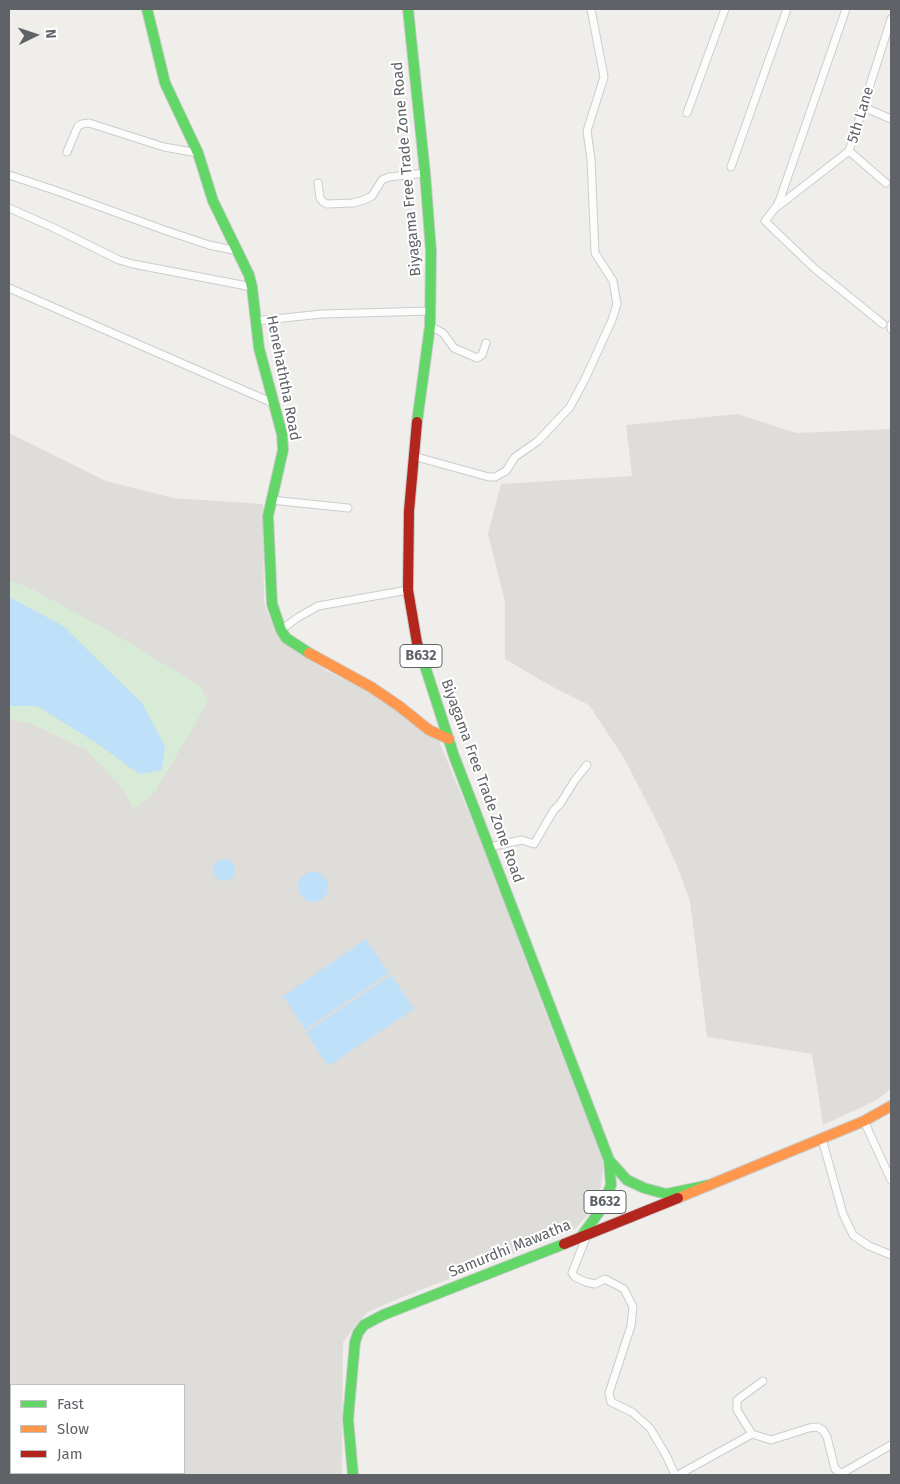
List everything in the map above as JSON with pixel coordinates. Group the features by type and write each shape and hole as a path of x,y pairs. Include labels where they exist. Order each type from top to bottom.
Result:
{"main road":[{"name":"Henehaththa Road","path":"147,9 165,83 198,153 213,201 249,275 252,287 259,348 282,434 283,450 268,516 272,604 282,630 286,638 305,651 370,687 399,706 429,730 449,739"},
{"name":"Biyagama Free Trade Zone Road","path":"408,9 431,251 430,326 413,456 409,512 408,590 417,643 449,739 489,847 610,1160 627,1180 644,1188 666,1194 709,1185"},
{"name":"Samurdhi Mawatha","path":"352,1475 348,1418 355,1342 358,1333 364,1325 383,1315 822,1139 864,1121 891,1106"},
{"name":"Biyagama Free Trade Zone Road","path":"584,1236 602,1208 610,1185 610,1160"}],"street":[{"path":"413,456 489,477 495,477 506,471 515,456 538,442 570,407 612,320 617,304 613,281 595,253 591,159 587,131 604,77 592,9"},
{"path":"687,113 725,9"},
{"path":"731,167 787,9"},
{"path":"846,9 776,207 765,221 814,268 883,324"},
{"name":"5th Lane","path":"776,207 849,151 891,19"},
{"path":"863,107 891,119"},
{"path":"67,152 78,126 89,123 164,147 198,153"},
{"path":"849,151 886,183"},
{"path":"318,183 320,198 323,202 327,204 353,203 372,196 382,180 389,177 425,173"},
{"path":"9,175 167,231 209,245 238,252"},
{"path":"9,208 119,260 252,287"},
{"path":"9,288 273,403"},
{"path":"255,321 322,314 430,311"},
{"path":"430,326 443,333 451,345 459,351 477,358 482,355 486,342"},
{"path":"271,500 348,508"},
{"path":"282,630 297,618 318,606 408,590"},
{"path":"489,847 522,840 534,844 554,810 587,765"},
{"path":"864,1121 891,1180"},
{"path":"822,1139 844,1214 854,1234 869,1246 891,1254"},
{"path":"584,1236 572,1273 575,1277 586,1282 595,1284 605,1279 624,1289 633,1307 632,1326 608,1393 611,1402 632,1412 650,1428 676,1475 752,1434"},
{"path":"763,1381 737,1400 737,1410 752,1434 771,1440 810,1428 823,1430 827,1437 835,1469 840,1473 891,1445"}],"shaded area":[{"path":"738,414 796,433 891,429 891,1089 877,1100 823,1125 812,1054 707,1037 690,901 677,866 662,832 624,758 589,705 549,685 505,659 505,602 488,534 501,484 632,476 626,425"},
{"path":"9,433 106,481 173,498 263,504 264,602 276,633 284,643 327,671 378,696 439,741 485,852 604,1162 601,1187 593,1209 574,1230 368,1312 351,1331 343,1343 342,1475 9,1475"}],"green space":[{"path":"9,580 28,587 111,632 200,686 208,702 155,792 134,810 124,790 86,750 30,723 9,719 9,706 37,706 98,744 139,774 63,626 9,597"}],"water":[{"path":"9,597 63,626 142,703 165,746 162,770 139,774 98,744 37,706 9,706"},
{"path":"224,859 232,862 235,870 232,878 224,881 216,878 213,870 216,862"},
{"path":"313,872 324,876 328,887 324,898 313,902 302,898 298,887 302,876"},
{"path":"366,939 389,973 305,1030 283,996"},
{"path":"391,975 414,1009 328,1066 306,1032"}],"traffic: fast":[{"path":"147,9 165,83 198,153 213,201 249,275 259,348 282,434 283,450 268,516 272,604 281,630 286,638 309,653"},
{"path":"408,9 431,251 430,326 417,422"},
{"path":"423,660 454,756 609,1160 627,1180 644,1188 666,1194 709,1185"},
{"path":"581,1237 602,1208 611,1185 609,1160"},
{"path":"353,1475 348,1419 355,1342 358,1333 364,1325 383,1315 564,1244"}],"traffic: slow":[{"path":"309,653 371,687 429,730 449,739"},
{"path":"678,1198 864,1121 891,1106"}],"traffic: jam":[{"path":"417,422 409,511 408,590 417,643 423,660"},
{"path":"564,1244 678,1198"}]}
